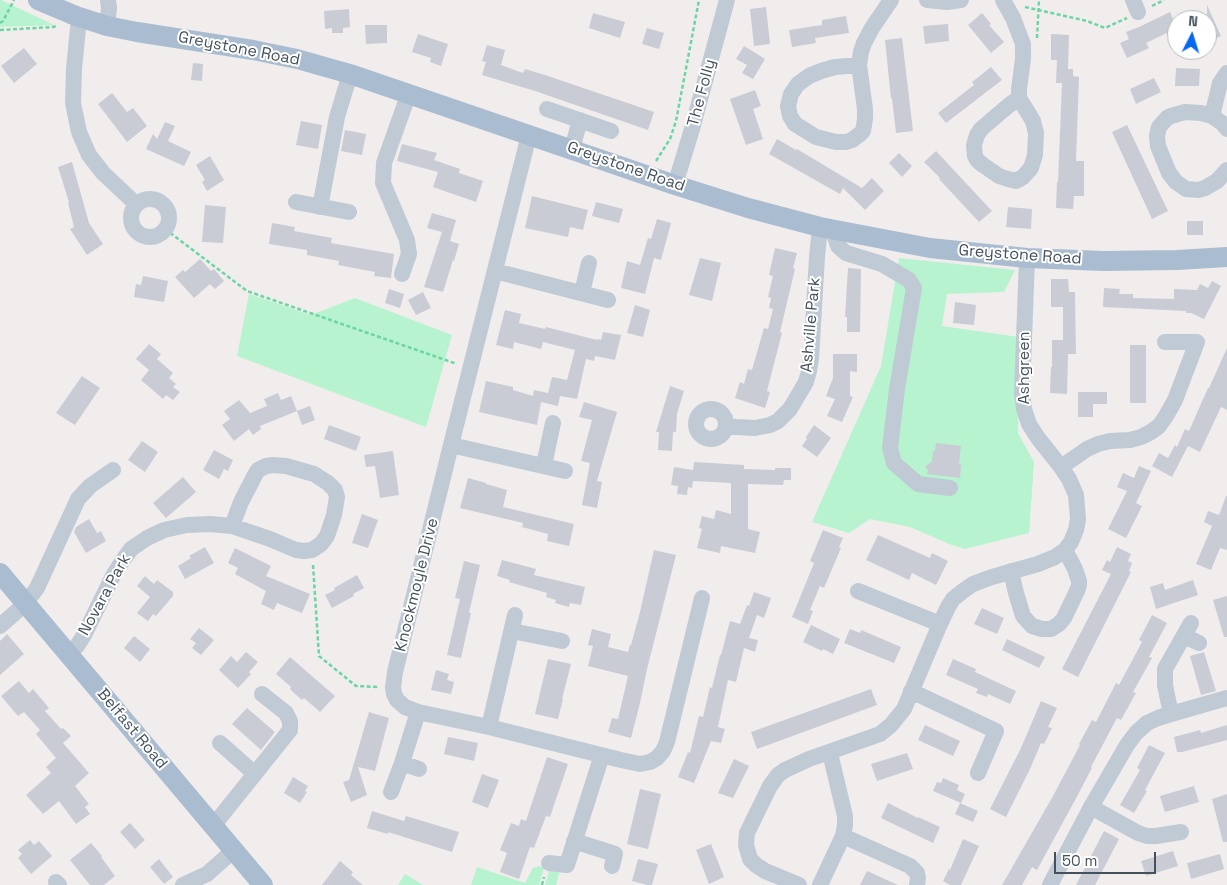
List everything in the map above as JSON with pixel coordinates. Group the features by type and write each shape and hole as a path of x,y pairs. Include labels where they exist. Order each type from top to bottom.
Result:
{"main road":[{"name":"Greystone Road","path":"38,0 106,26 254,50 297,59 350,74 748,208 827,228 930,248 1027,258 1104,261 1227,257"},
{"name":"Belfast Road","path":"0,573 263,885"}],"street":[{"path":"106,26 109,8 108,0"},
{"name":"The Folly","path":"675,184 727,0"},
{"path":"859,65 821,70 798,84 788,102 788,110 792,120 810,134 836,142 852,140 863,131 865,119 859,65 861,52 872,28 892,0"},
{"path":"927,0 947,2 961,0"},
{"path":"1005,2 1023,44 1024,60 1019,98 1033,121 1036,133 1035,156 1031,168 1023,177 1016,181 999,176 982,165 975,156 974,145 981,129 1019,98"},
{"path":"79,17 74,69 74,103 79,132 89,154 103,173 136,204"},
{"path":"1212,116 1220,83 1227,73"},
{"path":"320,207 337,117 350,74"},
{"path":"402,274 409,254 407,240 383,184 384,163 409,93"},
{"path":"547,109 611,131"},
{"path":"1227,129 1212,116 1186,112 1171,116 1164,121 1159,127 1157,136 1158,146 1169,173 1176,182 1186,189 1198,190 1205,188 1227,170"},
{"path":"572,149 580,120"},
{"name":"Knockmoyle Drive","path":"393,687 395,672 529,135"},
{"path":"147,198 159,201 164,205 169,217 168,224 160,234 148,237 142,236 133,228 130,222 130,215 136,204 147,198"},
{"path":"296,202 349,212"},
{"path":"827,228 838,246 846,252 882,264 910,280 914,288 897,389 890,448 894,463 918,484 950,488"},
{"name":"Ashville Park","path":"726,426 755,428 778,421 790,409 806,382 811,359 817,257 827,228"},
{"name":"Ashgreen","path":"1027,258 1022,401 1029,424 1069,479 1076,495 1078,508 1076,530 1065,550"},
{"path":"582,293 589,263"},
{"path":"494,271 608,300"},
{"path":"1061,467 1098,444 1141,437 1159,426 1175,400 1197,342 1165,342"},
{"path":"544,465 553,423"},
{"path":"451,445 565,471"},
{"path":"232,526 241,502 258,470 273,465 308,471 328,483 335,490 337,497 334,515 327,536 321,544 312,550"},
{"path":"0,626 25,604 38,588 78,499 90,486 113,470"},
{"name":"Novara Park","path":"67,653 76,646 84,635 114,574 131,549 147,538 164,530 187,525 210,524 232,526 270,538 296,550 312,550"},
{"path":"799,885 765,871 750,859 746,845 747,833 770,786 778,775 785,770 880,734 891,725 904,709 948,607 953,599 979,582 1011,571 1047,560 1065,550 1075,569 1079,586 1060,624 1051,629 1042,629 1032,626 1022,616 1011,571"},
{"path":"858,591 940,624"},
{"path":"393,687 400,704 418,712 489,727 621,760 640,764 650,762 663,751 670,733 702,598"},
{"path":"489,727 513,623 562,641"},
{"path":"1171,714 1164,674 1167,665 1191,634"},
{"path":"911,691 996,731 978,773"},
{"path":"213,826 290,730 290,721 286,713 262,694"},
{"path":"1050,885 1092,807 1136,732 1147,723 1171,714 1227,698"},
{"path":"391,792 418,712"},
{"path":"220,743 255,774"},
{"path":"820,885 843,836 845,816 830,753"},
{"path":"549,863 567,865 602,755"},
{"path":"402,763 419,769"},
{"path":"1092,807 1138,833 1147,836 1181,832"},
{"path":"843,836 910,866 917,873 917,885"},
{"path":"574,840 613,860"},
{"path":"184,885 207,874 234,850"}],"path":[{"path":"0,23 3,21 14,0"},
{"path":"648,175 670,139 676,121 699,0"},
{"path":"1005,2 1065,15 1105,28 1135,6 1164,0"},
{"path":"0,30 53,27 79,17"},
{"path":"165,229 247,291 470,369"},
{"path":"312,550 319,656 356,686 393,687"}],"green space":[{"path":"1,0 54,25 0,27"},
{"path":"899,258 1015,270 1004,292 947,294 942,326 1019,337 1018,433 1034,462 1029,533 965,549 910,527 870,519 849,533 812,522 881,366"},
{"path":"249,294 311,315 355,298 452,335 426,427 237,356"},
{"path":"539,866 544,868 539,885 471,885 477,867 525,883 533,868"},
{"path":"550,868 560,870 556,885 545,885"},
{"path":"405,874 423,885 398,885"}],"building":[{"path":"766,7 770,44 754,46 750,9"},
{"path":"349,9 350,27 343,28 343,33 332,33 332,28 325,29 324,11"},
{"path":"593,13 625,22 620,38 589,28"},
{"path":"982,13 991,24 989,25 1004,42 991,53 968,25"},
{"path":"1167,13 1167,33 1146,43 1149,48 1127,58 1120,43 1129,39 1126,32"},
{"path":"846,16 849,33 815,38 816,43 792,47 789,30 822,25 822,20"},
{"path":"948,24 949,41 925,44 923,26"},
{"path":"365,25 387,25 387,43 366,44"},
{"path":"1217,27 1221,36 1217,38"},
{"path":"647,28 664,33 659,49 642,44"},
{"path":"418,34 448,44 441,66 430,62 431,58 412,52"},
{"path":"1051,34 1069,35 1068,69 1073,69 1073,76 1079,77 1076,161 1084,161 1084,196 1074,196 1073,209 1056,208 1062,83 1056,83 1057,60 1051,60"},
{"path":"902,38 913,131 896,133 885,40"},
{"path":"487,45 505,50 501,65 523,73 525,69 545,75 654,112 648,130 482,75 486,62 482,61"},
{"path":"744,46 765,59 753,79 742,73 747,65 736,59"},
{"path":"24,48 37,64 14,83 1,66"},
{"path":"193,63 203,64 202,81 191,80"},
{"path":"991,67 1002,80 946,123 938,113 974,85 972,82"},
{"path":"1176,68 1200,69 1199,86 1175,86"},
{"path":"1154,78 1161,92 1136,104 1130,89"},
{"path":"755,90 761,106 753,109 763,139 746,145 730,99"},
{"path":"112,93 127,112 133,108 147,126 127,142 98,104"},
{"path":"301,121 322,125 318,149 296,145"},
{"path":"165,122 175,126 168,141 191,152 184,166 146,149 153,134 157,139"},
{"path":"1127,125 1168,211 1152,219 1112,132"},
{"path":"345,130 366,134 362,155 341,151"},
{"path":"777,139 862,188 872,178 884,191 865,210 843,188 840,194 769,154"},
{"path":"402,144 437,153 434,160 460,169 459,173 483,181 476,202 433,187 438,172 397,161"},
{"path":"936,151 992,211 979,222 924,162"},
{"path":"899,153 912,166 902,177 889,163"},
{"path":"210,156 224,180 207,191 202,182 205,180 196,165"},
{"path":"72,162 89,223 103,244 87,255 70,229 74,227 69,202 58,167"},
{"path":"532,196 588,210 583,230 570,227 568,237 525,228"},
{"path":"596,202 623,209 619,223 592,216"},
{"path":"205,205 226,207 223,243 202,242"},
{"path":"1008,207 1032,209 1031,229 1006,227"},
{"path":"432,213 456,220 450,241 459,244 443,292 424,287 442,232 427,228"},
{"path":"657,219 671,223 661,260 654,258 645,294 621,288 627,261 640,265 648,238 651,239"},
{"path":"1187,221 1203,221 1203,235 1187,235"},
{"path":"272,223 295,227 294,231 332,238 331,243 394,254 391,278 374,276 375,272 338,265 339,261 307,255 307,250 269,244"},
{"path":"775,248 797,253 780,332 782,333 767,391 770,392 765,408 735,398 740,382 744,384 748,369 752,370 764,328 768,329 773,309 769,308 771,298 768,297 773,276 769,275"},
{"path":"700,258 721,263 712,301 689,295"},
{"path":"200,259 211,271 214,269 224,281 215,289 210,284 194,298 175,277 183,270 185,272"},
{"path":"848,268 861,269 860,332 847,332 847,317 845,317"},
{"path":"143,276 168,281 164,302 134,297 136,284 141,285"},
{"path":"1051,279 1068,279 1069,292 1075,292 1076,354 1068,354 1067,394 1050,393 1052,340 1063,340 1063,307 1051,307"},
{"path":"1212,281 1221,286 1204,319 1191,313 1186,313 1186,311 1103,307 1104,288 1120,289 1119,294 1133,294 1133,298 1174,299 1174,289 1197,290 1200,284 1208,288"},
{"path":"389,289 404,294 400,308 385,303"},
{"path":"423,292 431,308 416,315 408,300"},
{"path":"955,302 976,305 974,325 953,323"},
{"path":"635,305 650,310 643,337 627,333"},
{"path":"505,310 521,314 519,323 545,329 546,327 597,340 601,340 603,332 621,335 615,360 595,356 594,361 586,359 577,399 560,396 558,406 541,402 537,425 479,412 486,381 513,387 513,390 533,396 534,390 548,393 552,377 567,380 575,350 543,342 541,349 514,342 513,349 496,345"},
{"path":"149,344 161,354 157,359 173,373 169,378 176,384 173,387 180,392 173,400 166,395 163,399 141,380 149,370 136,359"},
{"path":"1130,345 1146,345 1146,403 1130,403"},
{"path":"1227,348 1227,410 1221,407 1200,452 1188,446 1172,477 1152,466 1159,453 1168,458 1175,445 1177,447 1185,429 1189,431"},
{"path":"833,354 857,354 857,372 850,371 850,396 853,397 842,422 827,416 835,399 826,396 833,378"},
{"path":"82,376 100,388 75,425 56,413"},
{"path":"670,386 684,391 677,414 676,432 673,432 672,451 658,450 659,432 656,432"},
{"path":"1078,392 1107,392 1107,404 1093,404 1093,417 1078,417"},
{"path":"278,393 281,400 291,396 297,411 260,426 261,429 253,435 249,429 234,441 222,425 230,419 224,411 239,400 250,413 267,406 264,399"},
{"path":"584,402 617,412 597,481 602,482 597,508 582,505 590,463 581,461 592,420 579,417"},
{"path":"310,406 315,420 302,425 297,411"},
{"path":"329,425 361,437 356,451 324,439"},
{"path":"814,425 831,438 817,457 802,446"},
{"path":"142,441 158,452 145,472 128,460"},
{"path":"936,443 961,446 960,478 927,474 928,470 925,467 932,461"},
{"path":"214,450 233,460 228,471 224,469 219,479 203,470"},
{"path":"393,451 399,495 380,498 375,466 366,467 364,455"},
{"path":"694,462 744,465 744,469 775,470 775,468 791,468 791,480 784,480 783,485 748,484 748,529 760,532 755,553 721,546 720,553 697,548 702,529 699,528 702,516 714,519 716,510 731,514 731,483 693,481 692,488 688,487 687,495 677,494 678,486 671,485 674,467 693,470"},
{"path":"1139,466 1151,471 1136,503 1142,506 1126,538 1108,529 1127,491 1117,487 1123,473 1134,478"},
{"path":"183,477 196,492 166,518 153,503"},
{"path":"468,478 507,490 503,507 574,524 569,546 547,541 548,534 522,527 523,523 460,508"},
{"path":"1226,496 1227,550 1220,548 1211,570 1196,564 1212,526 1204,522 1208,511 1219,515"},
{"path":"362,514 378,520 368,548 352,543"},
{"path":"89,519 97,533 101,531 106,541 86,553 74,532 76,527"},
{"path":"823,530 843,538 839,547 841,548 824,588 820,586 810,610 813,611 808,624 792,617 814,563 810,561"},
{"path":"878,535 930,558 932,553 948,561 936,585 912,573 909,580 866,560"},
{"path":"205,547 214,563 185,579 178,566 191,558 189,556"},
{"path":"1117,547 1131,554 1128,561 1132,563 1129,571 1131,572 1078,677 1062,669 1111,574 1102,570 1107,560 1110,562"},
{"path":"235,548 271,566 266,576 310,594 302,613 277,603 274,610 261,604 266,591 235,574 238,568 228,563"},
{"path":"654,550 676,555 631,738 608,732 612,718 618,719 628,676 588,666 593,646 588,645 592,629 611,634 608,647 628,652 640,612"},
{"path":"502,560 536,569 534,575 585,587 581,605 570,603 569,607 555,603 556,600 546,597 547,593 509,582 510,580 497,576"},
{"path":"464,561 480,565 461,658 447,655 460,599 455,598"},
{"path":"357,575 364,588 332,608 325,595"},
{"path":"145,576 154,584 157,580 173,592 173,596 156,616 153,614 148,621 137,613 150,597 137,586"},
{"path":"1193,580 1198,595 1156,609 1150,587 1163,583 1165,590"},
{"path":"754,592 771,598 764,618 757,615 749,638 758,640 755,652 744,648 736,682 728,680 718,727 725,729 721,743 711,741 694,783 678,777 688,752 690,753 699,716 703,717 730,621 740,624"},
{"path":"1227,596 1227,637 1224,637 1213,600"},
{"path":"982,608 1004,618 997,634 974,624"},
{"path":"1152,615 1167,623 1149,657 1152,658 1133,692 1136,693 1121,720 1117,718 1037,870 1032,867 1022,885 1002,885 1053,796 1092,720 1096,722 1116,683 1119,685 1142,642 1139,640"},
{"path":"811,625 840,639 833,654 803,642"},
{"path":"199,628 214,640 201,655 192,648 196,643 190,639"},
{"path":"850,629 860,633 861,630 901,647 894,663 844,643"},
{"path":"7,634 24,654 0,675 0,641"},
{"path":"134,636 150,649 140,662 124,648"},
{"path":"1007,639 1045,657 1039,668 1002,650"},
{"path":"246,652 258,662 249,672 251,674 238,688 219,670 231,656 237,662"},
{"path":"1204,652 1216,691 1201,695 1190,656"},
{"path":"290,657 335,696 320,712 304,698 302,700 276,674"},
{"path":"548,659 571,664 558,719 535,714"},
{"path":"953,659 976,669 975,672 1016,691 1010,704 988,694 987,697 976,693 978,689 946,675"},
{"path":"436,670 449,674 447,680 454,682 451,694 431,690"},
{"path":"19,681 29,693 33,689 49,708 45,711 61,729 63,728 71,736 63,743 89,773 75,786 89,804 85,807 90,814 76,824 59,801 43,814 26,795 51,773 46,767 56,758 36,734 40,730 24,712 18,716 1,696"},
{"path":"871,689 877,705 757,749 751,732"},
{"path":"1041,701 1057,708 1048,727 1052,728 1044,744 1041,743 1006,817 990,809 1021,748"},
{"path":"247,708 275,732 261,750 232,724"},
{"path":"369,712 389,718 375,771 358,767 367,795 351,802 343,782 349,780"},
{"path":"925,725 960,741 953,756 918,740"},
{"path":"1227,725 1227,740 1177,752 1174,737 1200,730 1201,733"},
{"path":"448,737 478,743 474,761 444,754"},
{"path":"1149,745 1165,753 1134,813 1120,805 1140,770 1137,768"},
{"path":"907,753 913,769 877,781 871,764"},
{"path":"547,757 568,764 550,817 546,816 534,848 530,847 519,879 500,872 507,853 500,850 511,823 519,826 521,819 526,821"},
{"path":"734,759 749,766 733,798 718,793"},
{"path":"482,774 499,780 488,808 472,802"},
{"path":"293,777 308,786 305,791 307,792 300,803 284,793"},
{"path":"943,778 959,785 957,790 965,794 961,803 933,791 937,782 941,783"},
{"path":"1194,786 1199,802 1165,812 1160,796"},
{"path":"640,789 661,794 648,849 627,844"},
{"path":"1227,794 1227,842 1223,842 1212,799"},
{"path":"888,803 940,827 933,843 881,818"},
{"path":"960,803 978,811 973,822 955,814"},
{"path":"372,811 404,821 406,816 459,832 452,852 388,832 388,834 367,828"},
{"path":"130,823 145,840 135,849 120,832"},
{"path":"1104,831 1119,839 1095,885 1076,885"},
{"path":"963,839 979,846 961,885 950,885 943,881 950,870"},
{"path":"30,840 34,845 39,841 52,856 31,874 18,858 22,854 18,850"},
{"path":"91,843 115,876 104,885 90,885 70,860"},
{"path":"711,844 724,877 709,884 696,850"},
{"path":"1173,851 1178,866 1146,876 1141,861"},
{"path":"1220,854 1224,869 1191,879 1187,863"},
{"path":"159,859 173,877 164,884 150,867"},
{"path":"638,859 658,864 652,885 632,881"},
{"path":"340,861 353,872 351,875 363,885 322,885"},
{"path":"867,871 898,885 860,885"}]}
